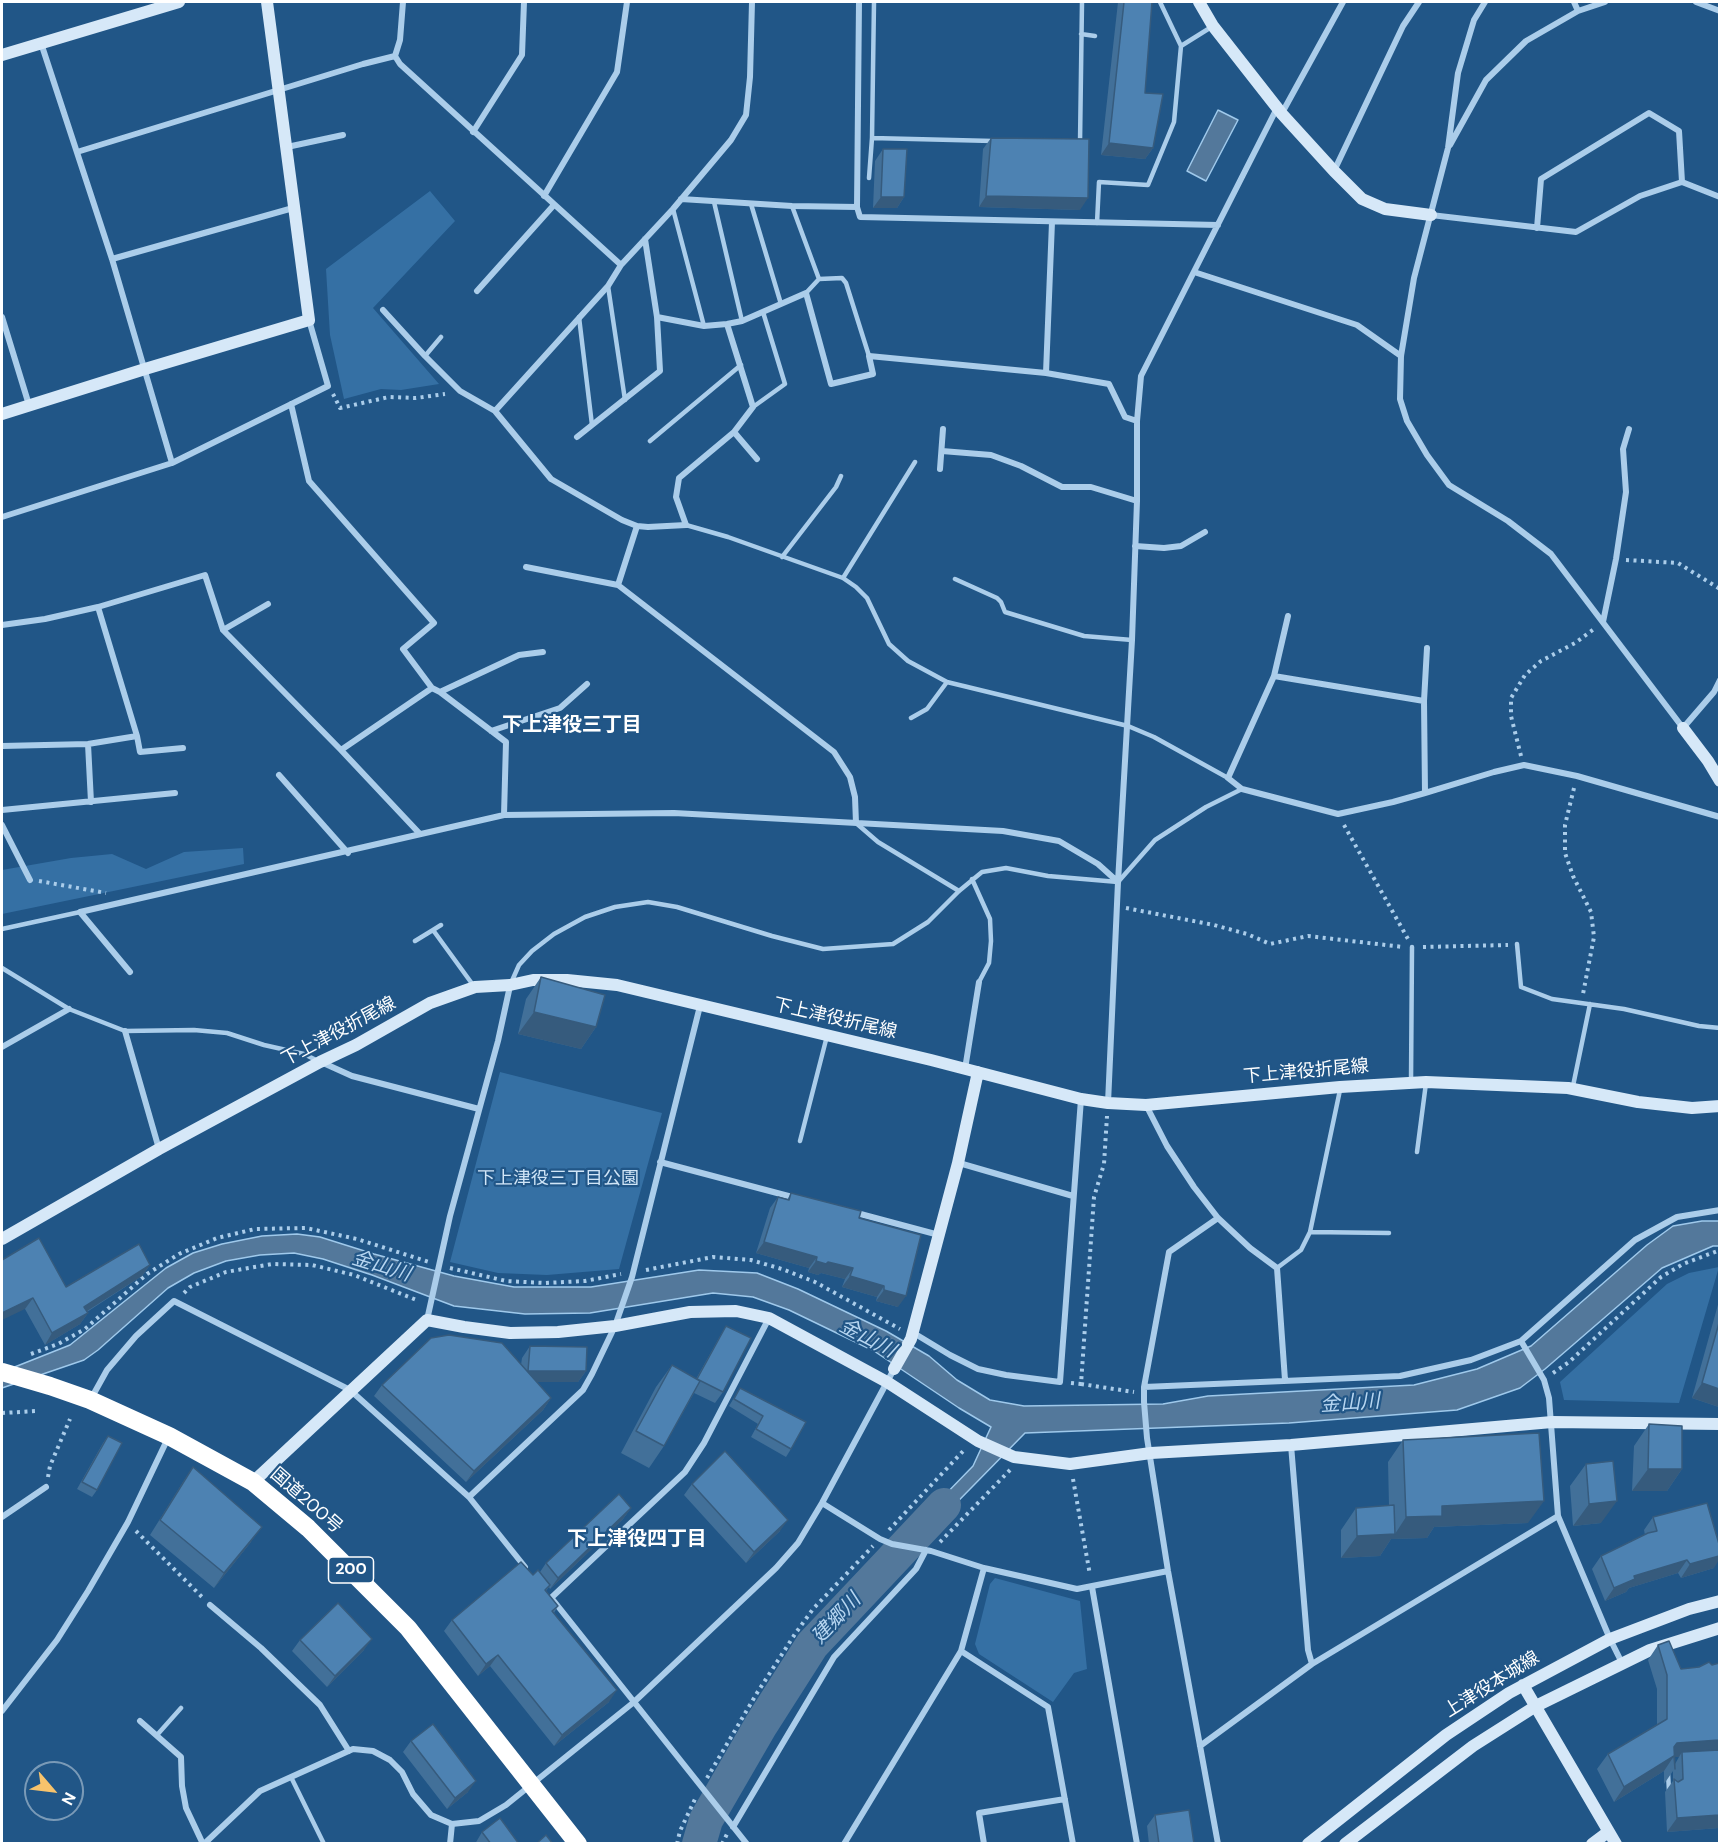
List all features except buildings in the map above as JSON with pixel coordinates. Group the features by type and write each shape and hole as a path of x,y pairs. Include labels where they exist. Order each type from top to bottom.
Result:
{"highway":[{"name":"国道200号","path":"2,1372 90,1400 170,1436 253,1482 308,1528 408,1628 578,1844"}],"street":[{"path":"2,55 179,2"},
{"path":"2,517 172,464 328,386 309,320 267,2"},
{"path":"404,2 400,40 395,56 400,64 553,206 621,265"},
{"path":"473,132 522,55 524,2"},
{"path":"544,196 617,72 627,2"},
{"path":"495,411 608,286 621,265 673,209 730,140 746,115 750,77 752,2"},
{"path":"859,2 857,207 860,217 1218,225"},
{"path":"1108,1103 1132,640 1137,501 1137,421 1141,376 1280,110 1343,2"},
{"path":"1334,171 1403,26 1419,2"},
{"path":"1485,2 1474,20 1458,73 1448,148 1414,278 1401,356 1400,399 1407,421 1427,455 1449,485 1508,521 1551,554 1708,761 1719,781"},
{"path":"1574,2 1578,11"},
{"path":"1448,148 1486,80 1526,41 1578,11 1605,2"},
{"path":"1696,2 1719,11"},
{"path":"1203,3 1213,26 1280,110 1334,171 1362,199 1386,209 1576,232 1640,196 1682,182 1719,197"},
{"path":"41,43 112,259 172,464"},
{"path":"77,152 395,56"},
{"path":"1537,228 1541,179 1649,113 1678,131 1682,182"},
{"path":"287,147 343,135"},
{"path":"681,199 792,206 857,207"},
{"path":"477,291 553,206"},
{"path":"112,259 293,208"},
{"path":"1046,373 1052,222"},
{"path":"577,437 660,371 657,316 645,239"},
{"path":"1194,272 1357,325 1401,356"},
{"path":"657,316 704,326 727,324 742,321 806,293 831,384 873,374 869,356 1046,373 1109,384 1125,417 1137,421"},
{"path":"383,310 460,391 495,411 551,479 622,520 637,526 648,527 686,525 676,497 679,478 734,432 753,407 727,324"},
{"path":"2,317 29,405"},
{"path":"2,414 309,320"},
{"path":"291,404 309,481 434,623 403,650 432,688 506,742 504,815"},
{"path":"940,469 943,429"},
{"path":"1603,622 1616,559 1626,492 1623,449 1629,429"},
{"path":"734,432 757,459"},
{"path":"942,451 991,454 1062,487 1091,487 1137,501"},
{"path":"618,585 637,526"},
{"path":"1135,546 1164,548 1181,546 1205,532"},
{"path":"526,567 618,585 834,752 850,777 855,797 856,823"},
{"path":"2,625 45,619 98,607 205,575 223,630 420,834"},
{"path":"223,630 268,604"},
{"path":"98,607 140,752 183,748"},
{"path":"1288,616 1274,676 1228,778 1242,789 1338,814 1366,809 1524,765 1577,776 1719,817"},
{"path":"1425,793 1424,701 1427,648"},
{"path":"440,692 519,655 543,652"},
{"path":"1274,676 1424,701"},
{"path":"1683,728 1714,692 1719,680"},
{"path":"491,731 560,708 586,684"},
{"path":"341,750 432,688"},
{"path":"2,746 88,744 137,736"},
{"path":"88,744 92,802"},
{"path":"279,775 348,853"},
{"path":"2,810 175,793"},
{"path":"130,972 80,912 348,853 504,815 674,813 1003,831 1059,841 1098,864 1118,882"},
{"path":"2,825 30,880"},
{"name":"下上津役折尾線","path":"2,1239 159,1149 356,1045 430,1003 475,987 510,985 533,980 602,983 978,1072 1081,1099 1108,1103 1146,1105 1340,1087 1426,1082 1572,1089 1670,1106 1692,1108 1719,1106"},
{"path":"965,1069 979,982"},
{"path":"253,1482 430,1310 450,1215 498,1041 510,985"},
{"path":"469,1497 583,1390 617,1321 632,1274 700,1006"},
{"path":"2,1047 69,1009"},
{"path":"125,1031 159,1149"},
{"path":"320,1062 369,1082 478,1109"},
{"path":"140,1721 181,1757 182,1786 186,1808 203,1844 260,1791 353,1749 373,1751 390,1760 402,1772 413,1794 431,1815 452,1824 478,1821 506,1805 532,1785 634,1702 776,1568 798,1543 822,1503 912,1335 958,1163 978,1072"},
{"path":"912,1335 978,1369 1060,1382 1081,1099"},
{"path":"1146,1105 1167,1146 1218,1218 1250,1248 1277,1268 1285,1380"},
{"path":"660,1162 800,1199"},
{"path":"958,1163 1073,1197"},
{"path":"1145,1390 1285,1380 1400,1376 1471,1360 1521,1341 1635,1240 1677,1217 1719,1210"},
{"path":"846,1211 939,1235"},
{"path":"1218,1218 1169,1252 1144,1402 1168,1571 1218,1844"},
{"path":"90,1400 107,1370 136,1336 174,1301 350,1390 469,1497 530,1573"},
{"path":"430,1310 510,1333 558,1332 617,1321 690,1312 736,1311 770,1318 887,1382 976,1439 1017,1458 1070,1464 1150,1454 1291,1445 1552,1422 1719,1424"},
{"path":"552,1598 685,1472 704,1443 770,1318"},
{"path":"1521,1341 1544,1380 1549,1398 1558,1515 1622,1663"},
{"path":"2,1711 57,1640 88,1591 128,1522 170,1436"},
{"path":"1291,1445 1308,1650 1312,1664"},
{"path":"2,1517 46,1487"},
{"path":"822,1503 892,1544 929,1551 984,1568 1077,1589 1168,1571"},
{"path":"1200,1746 1312,1664 1558,1515"},
{"path":"733,1827 834,1657 916,1569 929,1551"},
{"path":"844,1844 961,1651 984,1568"},
{"path":"1092,1587 1137,1844"},
{"path":"544,1590 747,1844"},
{"name":"上津役本城線","path":"1308,1844 1446,1735 1523,1685 1610,1639 1689,1609 1719,1601"},
{"path":"210,1605 261,1648 320,1705 349,1751"},
{"path":"1345,1844 1473,1746 1536,1706 1650,1650 1719,1628"},
{"path":"961,1651 1048,1707 1073,1844"},
{"path":"1523,1685 1616,1844"},
{"path":"984,1844 979,1813 1065,1799"},
{"path":"450,1844 452,1824"},
{"path":"1592,1844 1608,1832"}],"lane":[{"path":"869,178 872,138 874,2"},
{"path":"1068,143 1080,143 1082,2"},
{"path":"1097,223 1099,182 1148,185 1174,122 1181,46 1160,2"},
{"path":"1181,46 1213,26"},
{"path":"1081,34 1095,36"},
{"path":"858,49 873,50"},
{"path":"857,78 872,81"},
{"path":"872,138 999,141"},
{"path":"714,202 742,321"},
{"path":"751,204 781,304"},
{"path":"792,206 819,279"},
{"path":"673,209 704,326"},
{"path":"806,293 819,279 842,278 846,283 869,356"},
{"path":"608,286 625,400"},
{"path":"753,407 785,384 763,312"},
{"path":"579,317 592,425"},
{"path":"425,356 441,337"},
{"path":"650,441 741,365"},
{"path":"843,578 915,462"},
{"path":"782,557 836,488 841,476"},
{"path":"686,525 728,537 843,578 867,598 889,644 908,661 946,682 1128,726 1154,737 1228,778"},
{"path":"955,579 997,598 1005,612 1083,636 1132,640"},
{"path":"911,718 927,709 946,682"},
{"path":"510,985 519,965 532,951 554,934 585,916 615,907 648,902 677,907 824,949 893,944 928,922 982,872 1006,868 1048,876 1118,882 1155,840 1206,807 1242,789"},
{"path":"856,823 878,842 959,891"},
{"path":"972,879 990,919 992,941 989,963 979,982"},
{"path":"2,929 80,912"},
{"path":"415,941 441,925"},
{"path":"433,930 475,987"},
{"path":"1517,945 1521,987 1552,999 1624,1008 1699,1026 1719,1028"},
{"path":"1411,1082 1412,948"},
{"path":"2,968 69,1009 125,1031 194,1030 227,1033 264,1045 304,1054 320,1062"},
{"path":"1572,1089 1590,1004"},
{"path":"800,1141 827,1036"},
{"path":"1417,1152 1426,1082"},
{"path":"1277,1268 1301,1250 1310,1232 1340,1087"},
{"path":"1310,1232 1389,1233"},
{"path":"157,1735 181,1708"},
{"path":"1668,1762 1670,1791"},
{"path":"291,1777 324,1844"}],"path":[{"path":"328,386 340,408 389,397 416,398 460,391"},
{"path":"1616,559 1678,563 1719,589"},
{"path":"1524,765 1511,716 1511,698 1525,675 1541,661 1575,643 1603,622"},
{"path":"1577,776 1566,825 1565,853 1573,876 1591,912 1594,937 1581,1004"},
{"path":"1338,814 1412,948"},
{"path":"30,880 113,894 126,903"},
{"path":"1117,906 1214,925 1247,934 1270,944 1308,936 1412,948 1517,945"},
{"path":"1081,1384 1094,1197 1104,1164 1108,1103"},
{"path":"31,1354 58,1344 85,1329 147,1274 179,1254 217,1238 255,1229 306,1228 357,1239 440,1266 506,1281 545,1283 585,1281 713,1257 751,1260 815,1282 912,1335"},
{"path":"1544,1380 1569,1362 1661,1277 1683,1264 1719,1250"},
{"path":"174,1301 190,1287 226,1272 272,1264 312,1265 354,1275 410,1297 430,1310"},
{"path":"1060,1382 1145,1390"},
{"path":"2,1413 37,1411"},
{"path":"46,1487 50,1466 70,1419"},
{"path":"677,1844 694,1799 705,1790 757,1692 813,1609 976,1439"},
{"path":"929,1551 1017,1458"},
{"path":"1070,1464 1092,1587"},
{"path":"128,1522 210,1605"}],"green space":[{"path":"430,191 455,221 373,308 439,384 401,390 381,389 344,399 330,335 326,269"},
{"path":"243,848 244,864 2,914 2,870 71,858 112,854 146,869 184,852"},
{"name":"下上津役三丁目公園","path":"500,1072 662,1113 619,1269 547,1275 498,1273 450,1262"},
{"path":"1719,1267 1679,1403 1564,1400 1560,1382 1667,1284 1689,1273"},
{"path":"995,1578 1080,1601 1087,1669 1074,1673 1053,1702 979,1654 975,1644 990,1584"}],"water":[{"path":"1218,110 1238,120 1206,181 1187,171"},
{"name":"金山川","path":"1702,1221 1719,1221 1719,1246 1713,1246 1662,1268 1520,1388 1457,1410 1289,1423 1025,1433 919,1541 905,1536 973,1466 991,1427 874,1351 789,1310 753,1297 713,1293 590,1313 525,1314 454,1306 323,1259 294,1253 260,1255 226,1261 194,1273 168,1288 84,1360 2,1388 2,1372 70,1345 166,1268 193,1253 222,1244 262,1236 297,1234 320,1237 454,1276 514,1287 591,1287 699,1270 757,1273 798,1289 886,1331 929,1356 957,1380 990,1400 1024,1406 1163,1404 1208,1396 1414,1385 1477,1369 1531,1346 1647,1245 1673,1226"}],"waterway":[{"name":"建郷川","path":"699,1844 706,1820 761,1725 812,1645 944,1505"}],"district":[{"name":"下上津役三丁目","path":"572,726"},
{"name":"下上津役四丁目","path":"637,1540"}]}
